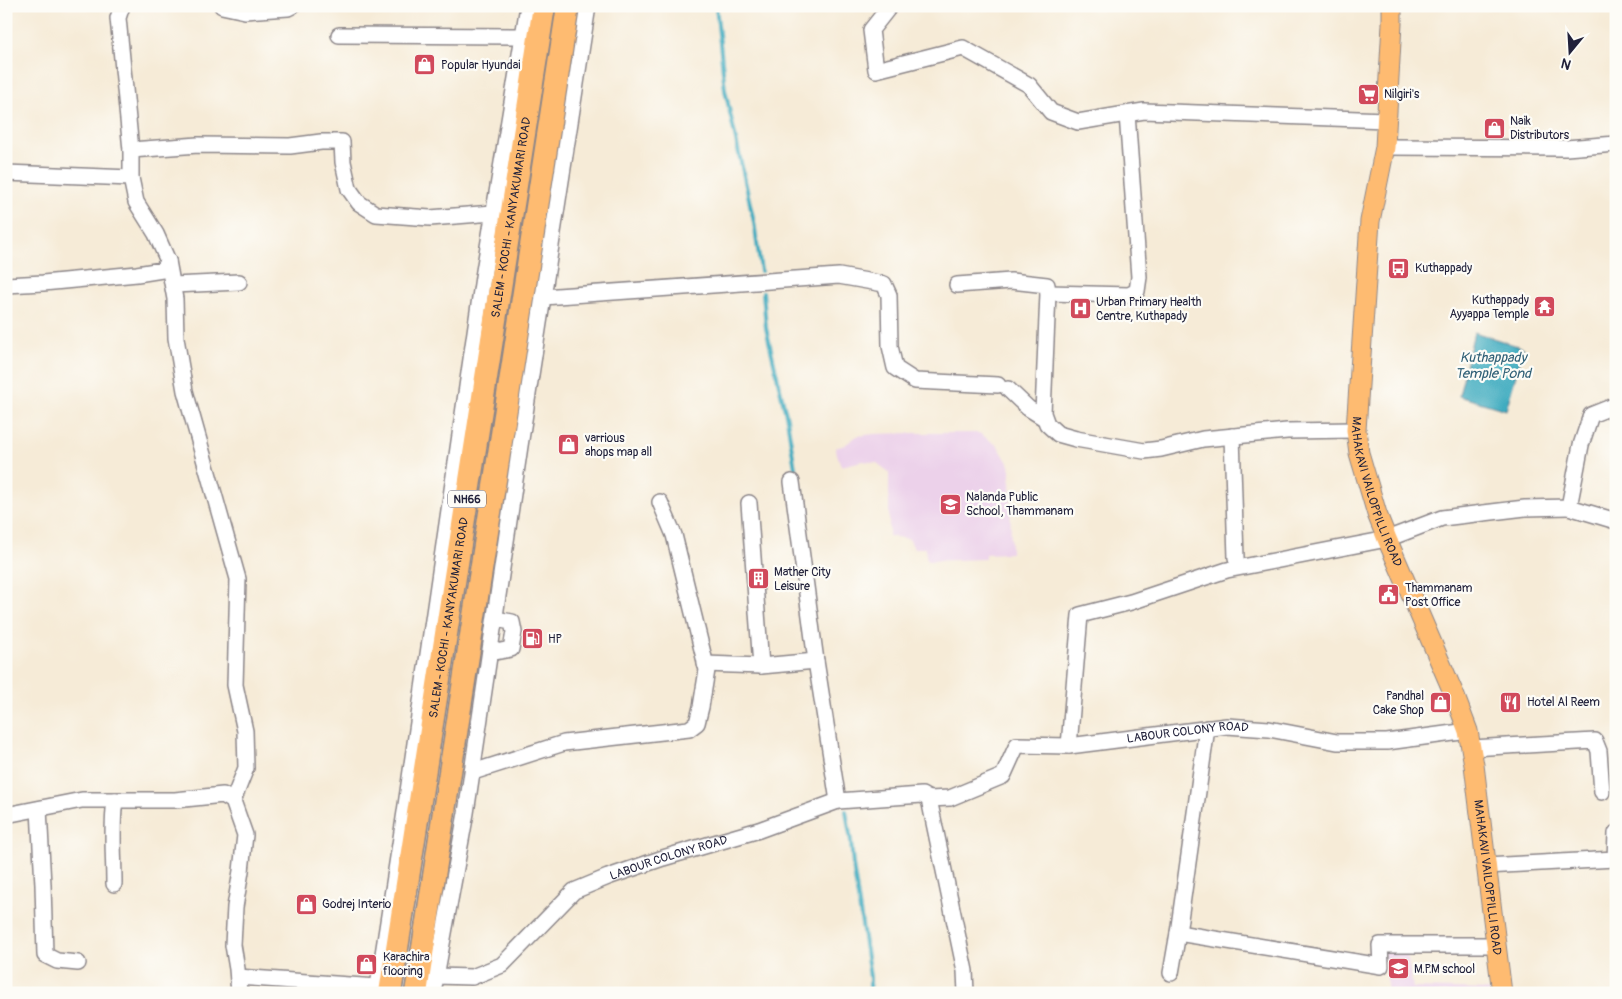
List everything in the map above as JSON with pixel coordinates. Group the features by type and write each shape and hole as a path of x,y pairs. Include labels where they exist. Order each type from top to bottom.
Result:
{"highway":[{"name":"SALEM - KOCHI - KANYAKUMARI ROAD","path":"381,991 410,865 462,478 544,6"},
{"name":"SALEM - KOCHI - KANYAKUMARI ROAD","path":"416,993 435,868 482,633 568,6"},
{"path":"410,865 435,868"}],"main road":[{"name":"MAHAKAVI VAILOPPILLI ROAD","path":"1392,6 1384,147 1370,221 1356,430 1359,453 1367,484 1387,539 1454,694 1470,739 1502,993"}],"street":[{"path":"122,6 118,18 131,150 131,178 136,202 156,234 168,261 175,299 176,338 185,391 238,579 235,685 245,731 246,768 233,802"},
{"path":"222,6 245,11 288,8 292,6"},
{"path":"238,977 381,991 405,812 462,478 493,213 528,6"},
{"path":"434,993 473,772 490,653 482,633 495,619 588,6"},
{"path":"890,6 871,30 876,70 964,48 1029,85 1051,112 1078,122 1144,112 1386,120"},
{"path":"339,35 523,36"},
{"path":"1048,293 1129,296 1137,291 1138,277 1127,114"},
{"path":"131,150 198,145 290,146 321,142 342,142 349,189 359,203 376,214 430,218 493,213"},
{"path":"1384,147 1566,148 1616,144"},
{"path":"6,173 131,178"},
{"path":"6,285 43,284 137,274 162,270 168,261"},
{"path":"543,297 839,276 884,284 889,295 890,346 896,368 915,381 1003,387 1028,408 1044,418"},
{"path":"957,285 1010,281 1046,285 1048,293 1046,303 1043,413 1047,424 1058,434 1144,451 1203,439 1287,430 1356,430"},
{"path":"173,285 238,282"},
{"path":"1569,507 1581,444 1591,415 1616,405"},
{"path":"1232,436 1236,558"},
{"path":"792,482 816,661 838,801"},
{"path":"473,772 564,743 689,729 697,723 707,670 674,535 660,502"},
{"path":"749,503 762,666"},
{"path":"1069,746 1080,615 1131,602 1227,570 1387,539 1442,518 1526,508 1569,507 1616,520"},
{"path":"490,653 511,649 514,632 512,622 495,619"},
{"path":"705,664 762,666 816,661"},
{"name":"LABOUR COLONY ROAD","path":"436,976 472,977 502,965 574,891 663,858 759,830 838,801 922,795 930,799 950,798 1003,776 1017,745 1069,746 1227,726 1269,729 1338,742 1470,739 1595,741 1599,751 1602,792"},
{"path":"1171,973 1208,728"},
{"path":"6,815 82,800 175,800 223,795 233,802 245,835 235,907 233,945 240,993"},
{"path":"930,799 964,971 966,993"},
{"path":"114,884 114,857 112,851 115,800"},
{"path":"38,809 44,885 45,955 57,961 78,963"},
{"path":"1486,866 1615,859 1616,833"},
{"path":"1178,933 1381,966 1380,945 1495,945"}],"shaded area":[{"name":"Nalanda Public School, Thammanam","path":"911,433 979,433 998,446 1010,466 1011,553 985,554 985,559 927,561 925,548 914,548 909,539 889,536 889,472 877,463 863,461 841,466 835,448 845,445 857,436"},
{"name":"M.P.M school","path":"1383,949 1406,949 1413,988 1489,990 1489,993 1388,993"}],"water":[{"name":"Kuthappady Temple Pond","path":"1474,332 1524,348 1506,410 1459,396"}],"waterway":[{"path":"716,6 725,90 754,222 761,271"},
{"path":"763,292 766,328 787,419 797,481"},
{"path":"846,811 870,977 870,993"}],"place":[{"name":"Popular Hyundai","path":"425,65"},
{"name":"Nilgiri's","path":"1368,94"},
{"name":"Naik Distributors","path":"1494,128"},
{"name":"Kuthappady","path":"1399,268"},
{"name":"Kuthappady Ayyappa Temple","path":"1545,307"},
{"name":"Urban Primary Health Centre, Kuthapady","path":"1080,309"},
{"name":"varrious ahops map all","path":"569,445"},
{"name":"Nalanda Public School, Thammanam","path":"950,504"},
{"name":"Mather City Leisure","path":"758,579"},
{"name":"Thammanam Post Office","path":"1389,595"},
{"name":"HP","path":"532,639"},
{"name":"Hotel Al Reem","path":"1511,702"},
{"name":"Pandhal Cake Shop","path":"1440,703"},
{"name":"Godrej Interio","path":"306,904"},
{"name":"Karachira flooring","path":"367,964"},
{"name":"M.P.M school","path":"1398,969"}]}
